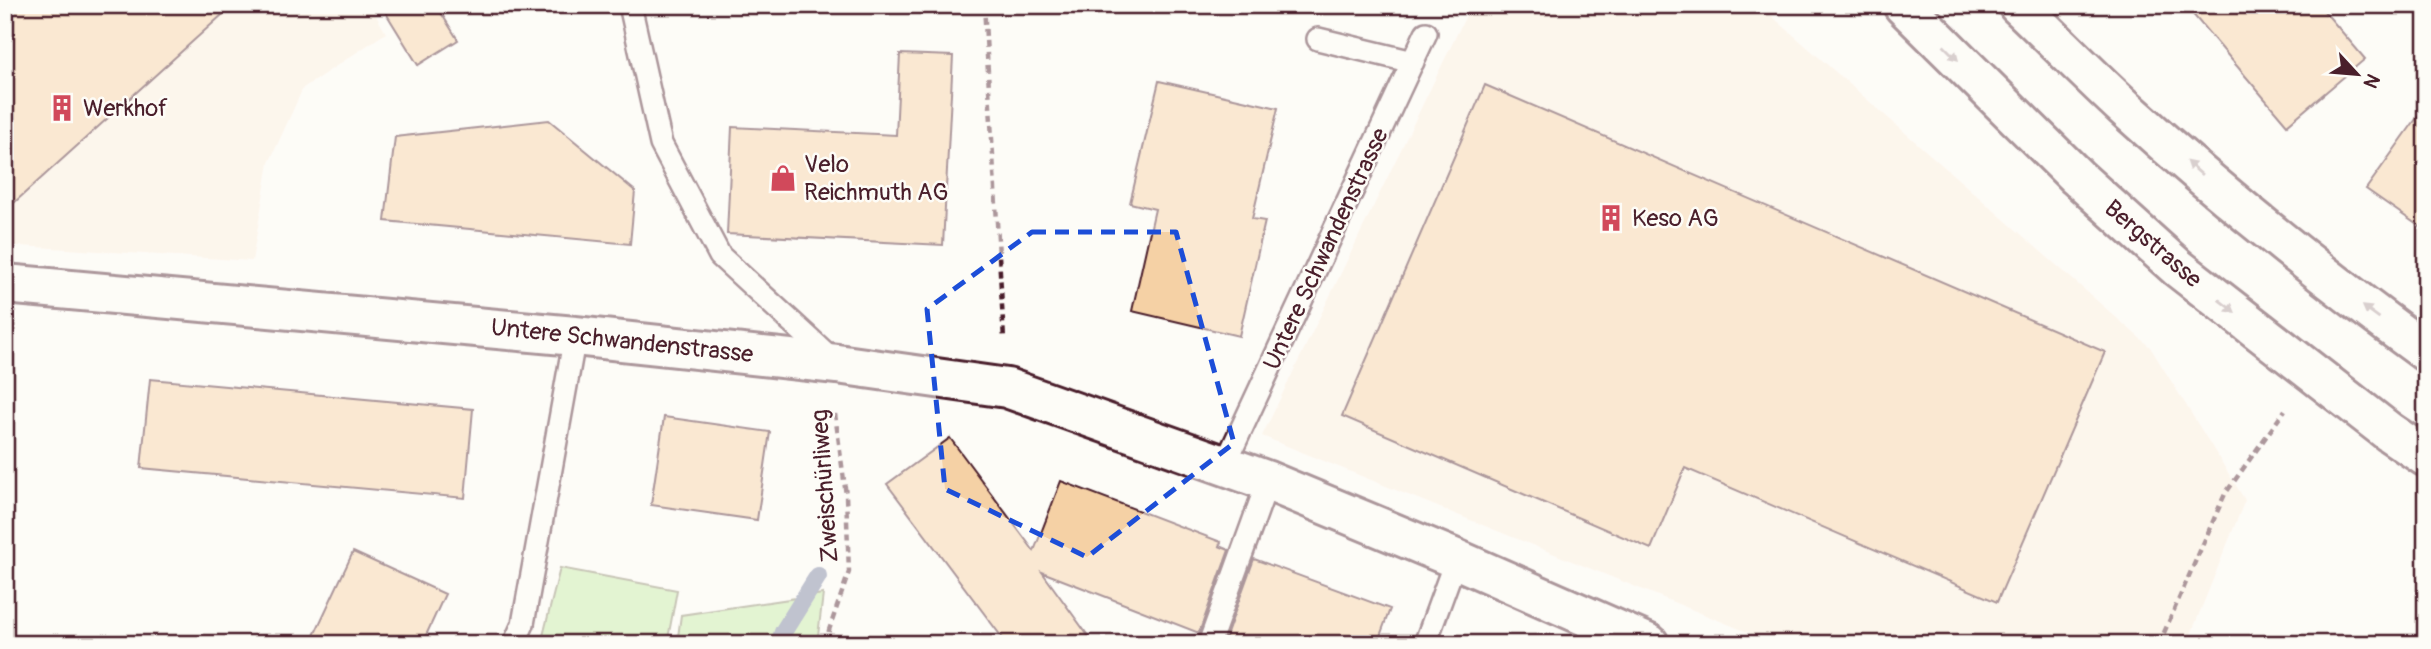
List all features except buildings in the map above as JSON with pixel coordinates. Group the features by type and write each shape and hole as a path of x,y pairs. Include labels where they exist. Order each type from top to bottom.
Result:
{"street":[{"name":"Bergstrasse","path":"1903,5 2077,177 2178,268 2389,432 2426,457"},
{"path":"2018,5 2125,107 2234,203 2338,288 2426,352"},
{"name":"Untere Schwandenstrasse","path":"5,284 575,335 837,364 1007,388 1268,481 1456,559 1649,644"}],"lane":[{"path":"630,5 661,144 720,257 837,364"},
{"name":"Untere Schwandenstrasse","path":"1225,464 1426,33"},
{"path":"1318,39 1413,62"},
{"path":"514,644 523,624 575,335"},
{"path":"1209,644 1268,481"},
{"path":"1425,644 1456,559"}],"path":[{"path":"984,5 1007,388"},
{"name":"Zweischürliweg","path":"827,644 849,572 846,495 835,418 837,364"},
{"path":"2158,644 2225,494 2289,403"}],"highlighted area":[{"path":"1032,232 1176,232 1234,443 1087,557 945,489 927,309"}],"shaded area":[{"path":"5,5 370,5 386,33 303,88 269,163 252,261 5,245"},
{"path":"1471,5 1759,5 2150,347 2245,500 2187,644 1777,644 1262,436"}],"green space":[{"path":"560,568 677,590 667,644 541,644"},
{"path":"823,594 817,644 677,644 681,615"}],"waterway":[{"path":"779,644 783,632 818,576"}],"place":[{"name":"Werkhof","path":"62,108"},
{"name":"Velo Reichmuth AG","path":"783,178"},
{"name":"Keso AG","path":"1611,218"}]}
